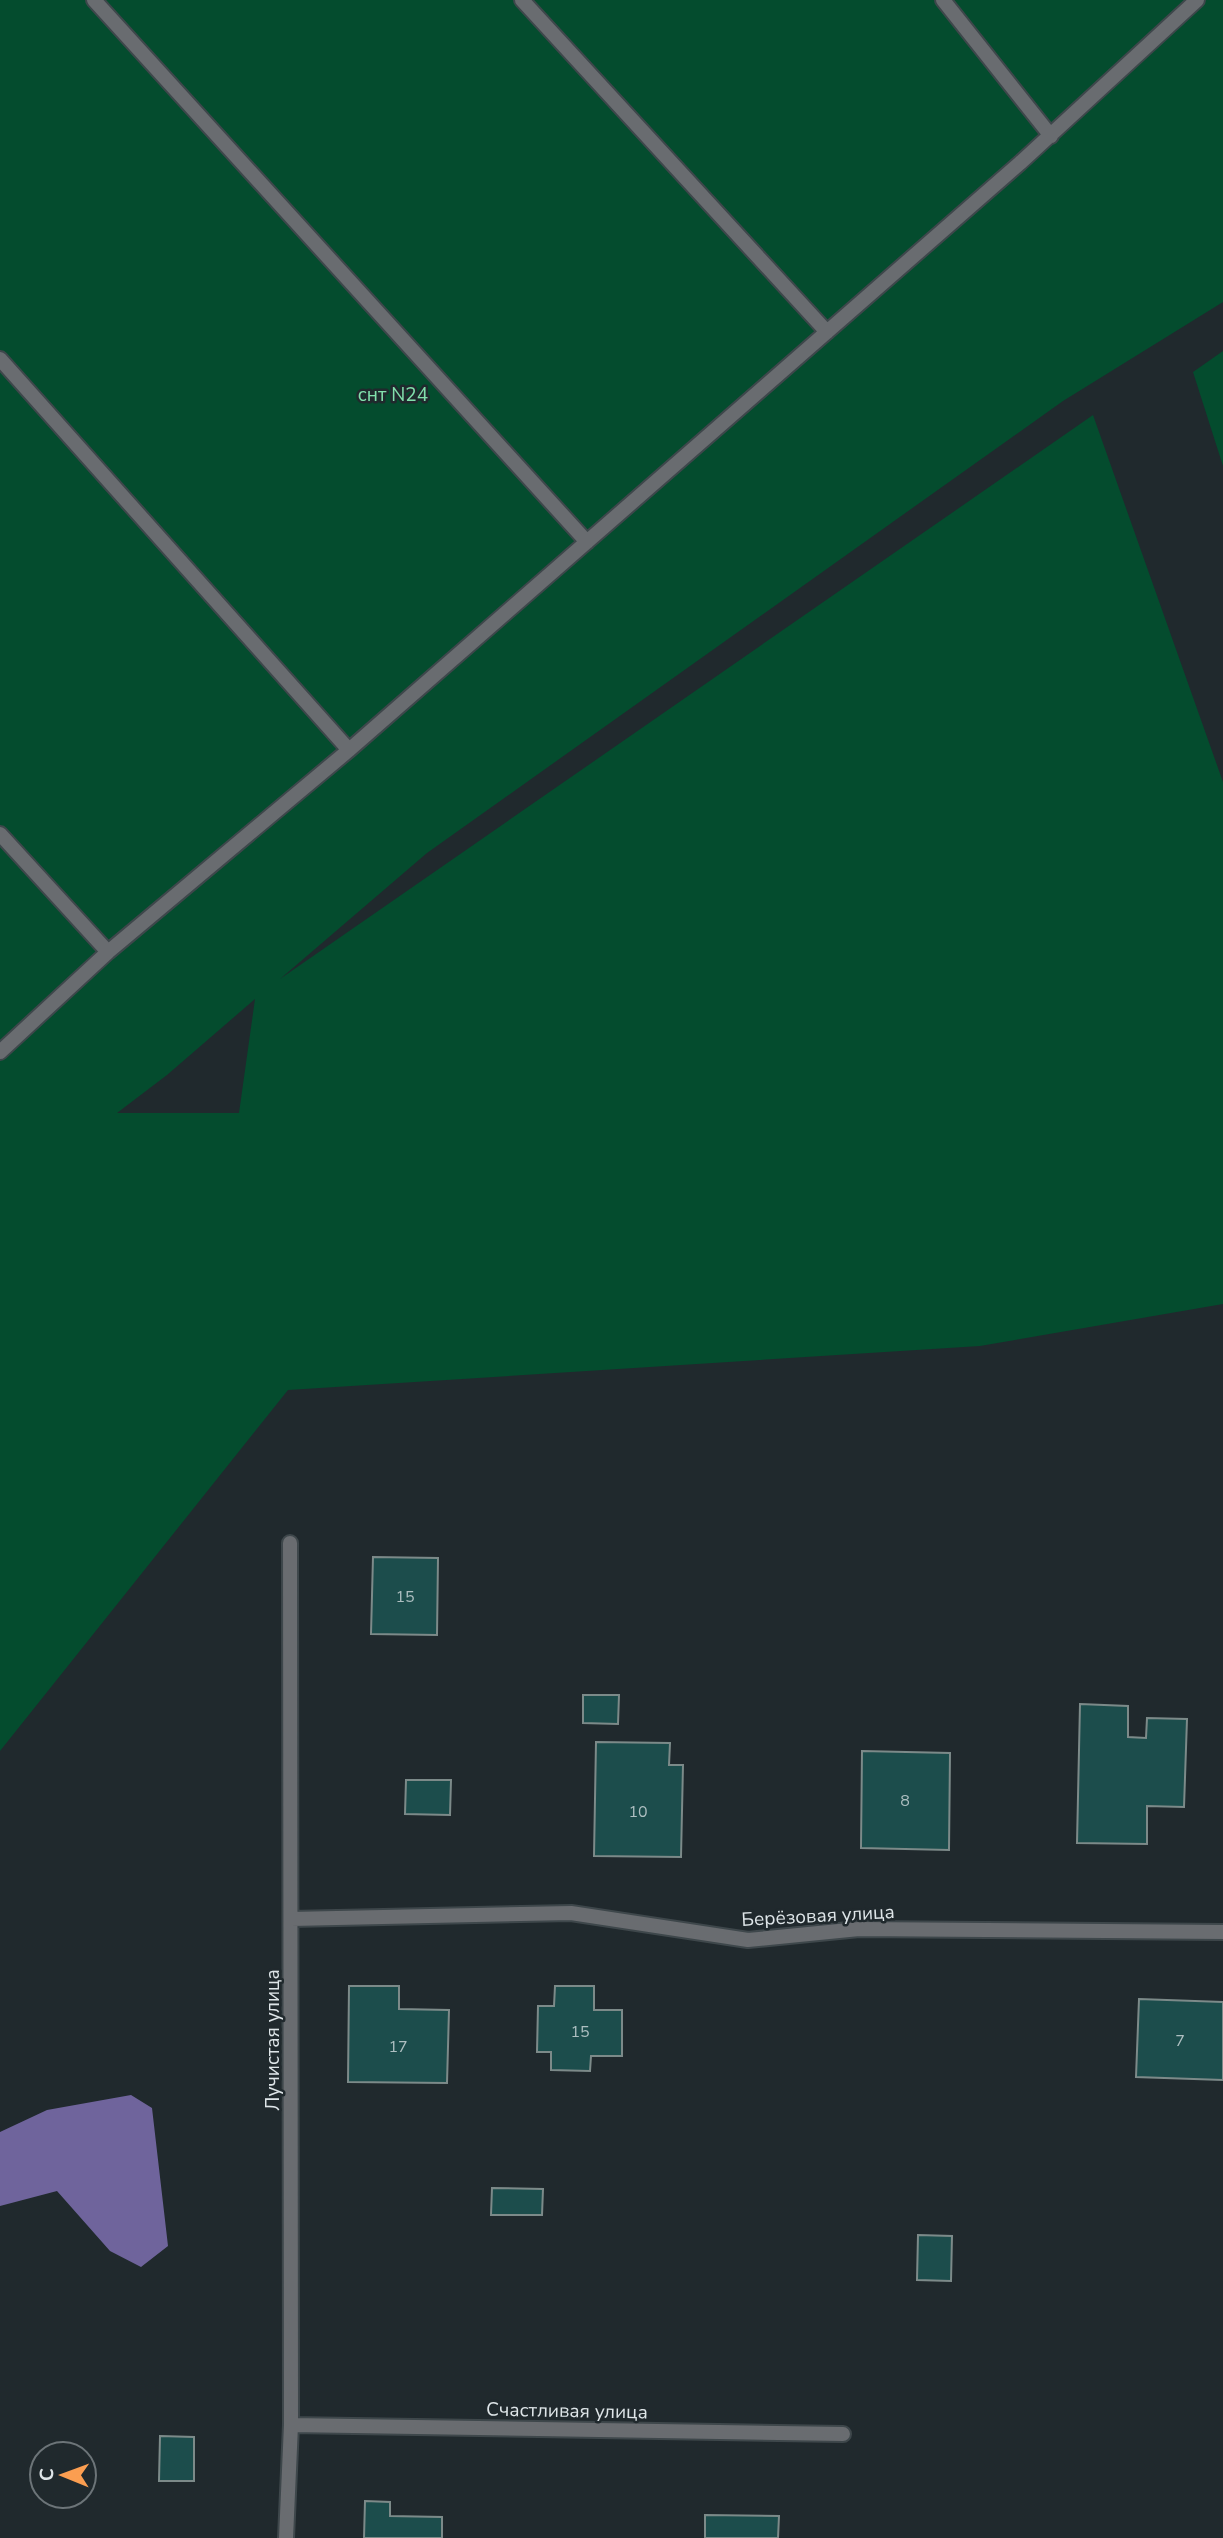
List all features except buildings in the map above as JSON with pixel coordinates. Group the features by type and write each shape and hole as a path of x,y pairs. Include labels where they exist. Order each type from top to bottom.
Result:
{"street":[{"path":"94,0 587,542"},
{"path":"522,0 827,332"},
{"path":"943,0 1051,136"},
{"path":"0,1052 108,952 349,750 1051,136 1197,0"},
{"path":"0,359 349,750"},
{"path":"0,834 108,952"},
{"name":"Лучистая улица","path":"286,2538 291,2425 290,1543"},
{"name":"Берёзовая улица","path":"291,1919 571,1913 748,1940 859,1929 1223,1932"},
{"name":"Счастливая улица","path":"291,2425 843,2434"}],"green space":[{"name":"снт N24","path":"0,0 1223,0 1223,302 1063,401 427,853 280,979 1093,415 1223,782 1223,1304 980,1346 288,1390 0,1751","holes":["255,999 239,1113 117,1113 167,1075"]},
{"path":"1223,351 1223,466 1193,372"}],"shaded area":[{"path":"131,2095 152,2108 168,2246 141,2267 110,2251 57,2191 0,2206 0,2132 47,2110"}]}
